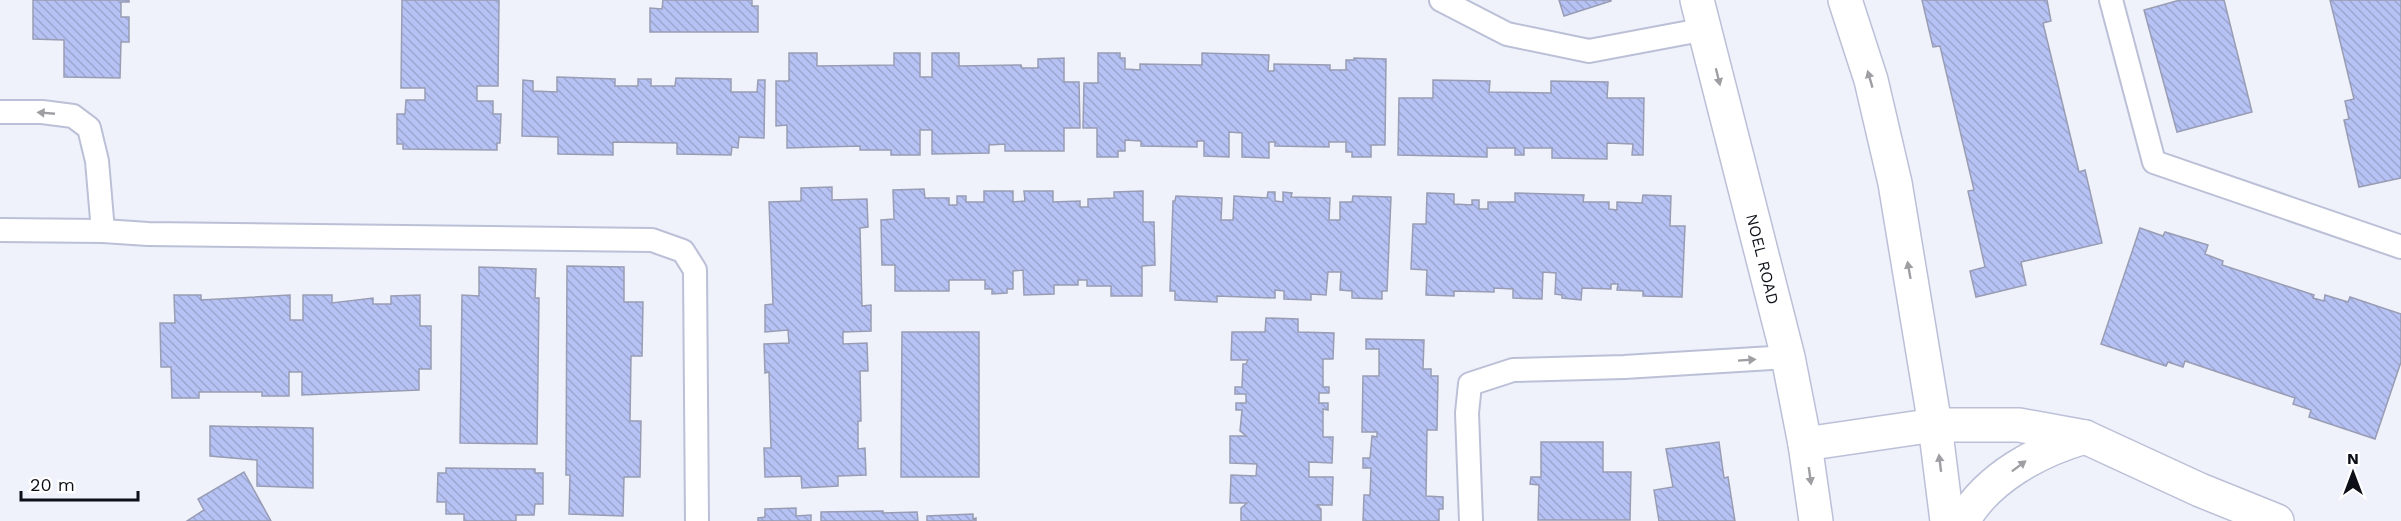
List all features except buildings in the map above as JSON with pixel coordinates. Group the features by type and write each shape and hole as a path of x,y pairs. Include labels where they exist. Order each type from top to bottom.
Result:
{"street":[{"path":"1845,0 1871,80 1895,183 1935,425 1947,521"},
{"name":"NOEL ROAD","path":"1701,15 1788,357 1805,444 1816,521"},
{"path":"1805,444 1935,425 2019,425 2085,437 2200,490 2277,521"},
{"path":"1963,521 1988,491 2025,460 2060,444 2085,437"}],"lane":[{"path":"1441,0 1507,34 1589,51 1701,15"},
{"path":"2111,0 2154,162 2401,247"},
{"path":"0,112 42,112 73,116 88,128 97,161 103,231"},
{"path":"0,230 652,240 682,251 695,270 697,521"},
{"path":"1471,521 1467,413 1470,384 1513,370 1788,357"}]}
